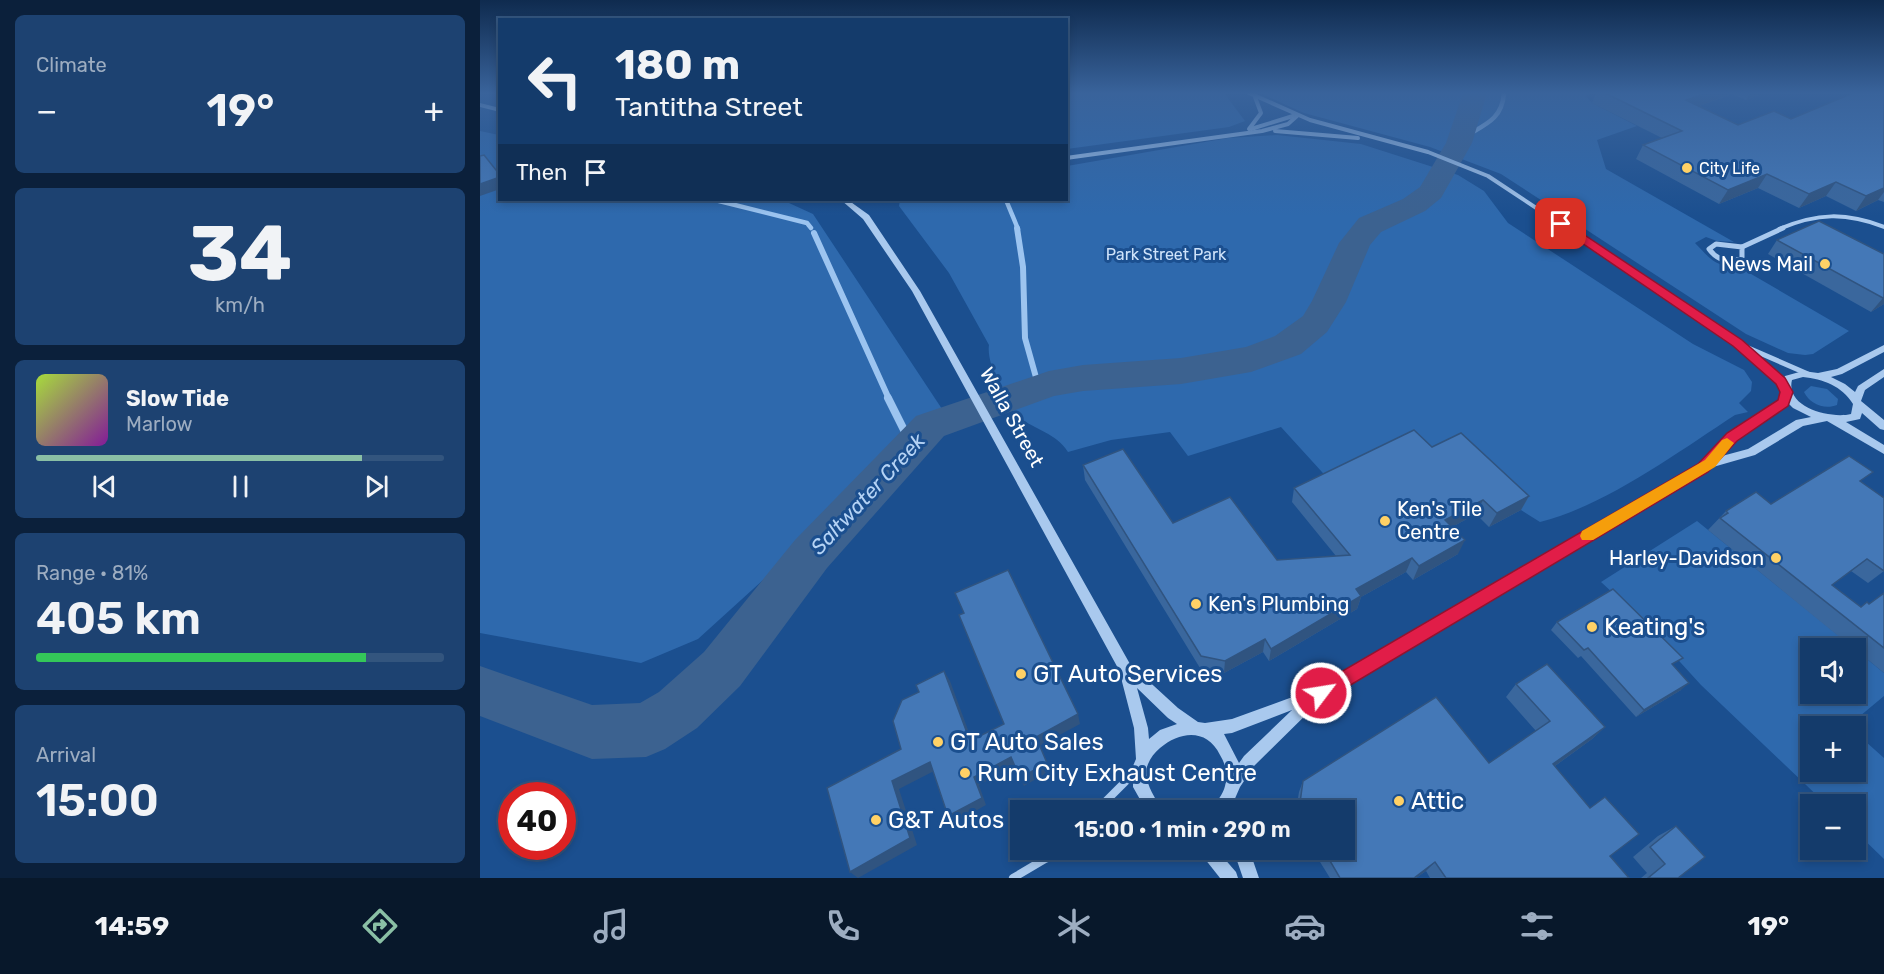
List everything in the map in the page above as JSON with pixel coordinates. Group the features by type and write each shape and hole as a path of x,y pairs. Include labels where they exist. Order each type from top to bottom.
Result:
{"street":[{"path":"1068,158 1230,134"},
{"path":"1301,134 1380,140"},
{"path":"1359,134 1445,157 1488,176 1737,343 1775,375 1797,404 1849,428 1884,450"},
{"name":"Walla Street","path":"845,201 866,217 891,249 976,394 1125,668 1142,728 1142,791 1148,800"},
{"path":"1742,247 1742,258 1737,261 1721,260 1712,255 1709,249 1716,244 1742,247 1820,214 1855,216 1884,227"},
{"path":"1737,343 1790,368 1815,375 1845,388 1884,426"},
{"path":"1710,464 1732,437 1783,403 1788,378 1839,372 1884,348"},
{"path":"1106,800 1142,762 1150,746 1171,730 1232,726 1321,693 1710,464 1752,452 1800,423 1827,419 1850,419 1856,416 1861,388 1884,372"},
{"name":"Walla Street","path":"1125,668 1173,713 1215,737 1228,752 1234,770 1233,787"},
{"path":"1226,800 1249,761 1321,693"},
{"path":"1232,800 1233,787"},
{"path":"1013,878 1043,860"},
{"path":"1215,860 1230,878"},
{"path":"1245,860 1251,878"}],"green space":[{"path":"480,134 498,135 498,201 774,201 789,203 813,214 942,409 895,440 763,580 698,639 641,663 480,633"},
{"path":"1068,134 1178,134 1068,149"},
{"path":"1382,134 1614,134 1597,140 1606,169 1734,242 1717,241 1706,237 1695,243 1713,261 1739,267 1849,331 1813,354 1788,353 1746,334 1501,174 1430,147"},
{"name":"Park Street Park","path":"1277,135 1361,144 1458,175 1484,191 1508,223 1693,344 1744,370 1752,382 1751,391 1739,403 1748,412 1735,415 1666,461 1616,490 1565,514 1540,522 1521,510 1455,448 1332,483 1281,427 1188,456 1170,432 1111,440 1068,452 1058,440 1019,417 1008,403 993,372 989,345 949,273 899,206 900,201 1068,201 1068,166 1228,138"},
{"path":"1811,386 1827,389 1838,399 1837,405 1827,407 1814,403 1804,392"},
{"path":"1697,521 1842,638 1800,638 1800,704 1866,704 1866,658 1884,673 1884,696 1860,716 1800,716 1800,779 1701,685 1639,617 1601,582"},
{"path":"1866,742 1884,758 1884,859 1866,842 1866,794 1815,794 1803,782 1866,782"}],"building":[{"path":"1674,134 1884,134 1884,188 1866,196 1836,182 1809,194 1767,174 1728,190 1643,145"},
{"path":"484,155 498,172 498,178 480,184 480,156"},
{"path":"1819,221 1884,254 1883,298 1777,240"},
{"path":"1414,430 1432,447 1461,433 1529,496 1497,513 1483,500 1445,520 1465,540 1419,566 1412,558 1356,589 1361,596 1271,649 1265,639 1225,661 1201,656 1083,465 1123,449 1173,523 1230,497 1277,560 1350,555 1294,488"},
{"path":"1849,456 1873,472 1860,481 1884,498 1884,571 1867,559 1832,585 1861,607 1884,593 1884,648 1720,518 1728,513 1726,511 1756,492 1771,504"},
{"path":"1008,570 1078,714 1036,737 1047,763 1020,778 1011,757 974,777 982,798 948,816 930,762 892,781 910,838 850,872 827,788 901,749 893,721 902,700 919,692 916,685 944,671 970,741 1004,724 959,615 964,613 955,593"},
{"path":"1613,589 1683,658 1672,664 1689,683 1644,710 1588,648 1584,650 1557,622"},
{"path":"1547,664 1605,727 1553,764 1590,808 1605,797 1639,834 1610,856 1629,878 1446,878 1435,862 1414,878 1340,878 1329,860 1355,860 1355,800 1300,800 1303,781 1436,697 1489,763 1550,721 1516,684"},
{"path":"1676,826 1705,857 1678,878 1648,878 1665,864 1650,847"}],"waterway":[{"name":"Saltwater Creek","path":"480,691 592,732 646,730 678,710 722,669 811,554 930,426 1049,384 1083,378 1181,371 1251,359 1288,345 1315,324 1329,302 1355,243 1370,225 1414,205 1431,192 1462,134"},
{"path":"1461,139 1470,134"},
{"path":"719,201 807,223 811,228"},
{"path":"1006,201 1018,229"},
{"path":"1017,228 1023,267 1025,338 1039,388"},
{"path":"814,233 889,399"},
{"path":"888,398 912,446"}],"slow traffic":[{"path":"1588,536 1710,464 1727,443"}],"place":[{"name":"City Life","path":"1687,168"},
{"name":"News Mail","path":"1825,264"},
{"name":"Ken's Tile Centre","path":"1385,521"},
{"name":"Harley-Davidson","path":"1776,558"},
{"name":"Ken's Plumbing","path":"1196,604"},
{"name":"Keating's","path":"1592,627"},
{"name":"GT Auto Services","path":"1021,674"},
{"name":"GT Auto Sales","path":"938,742"},
{"name":"Rum City Exhaust Centre","path":"965,773"},
{"name":"Attic","path":"1399,801"},
{"name":"G&T Autos","path":"876,820"}],"route":[{"path":"1321,693 1710,464 1732,437 1783,403 1787,392 1780,381 1737,343 1561,224"}]}
